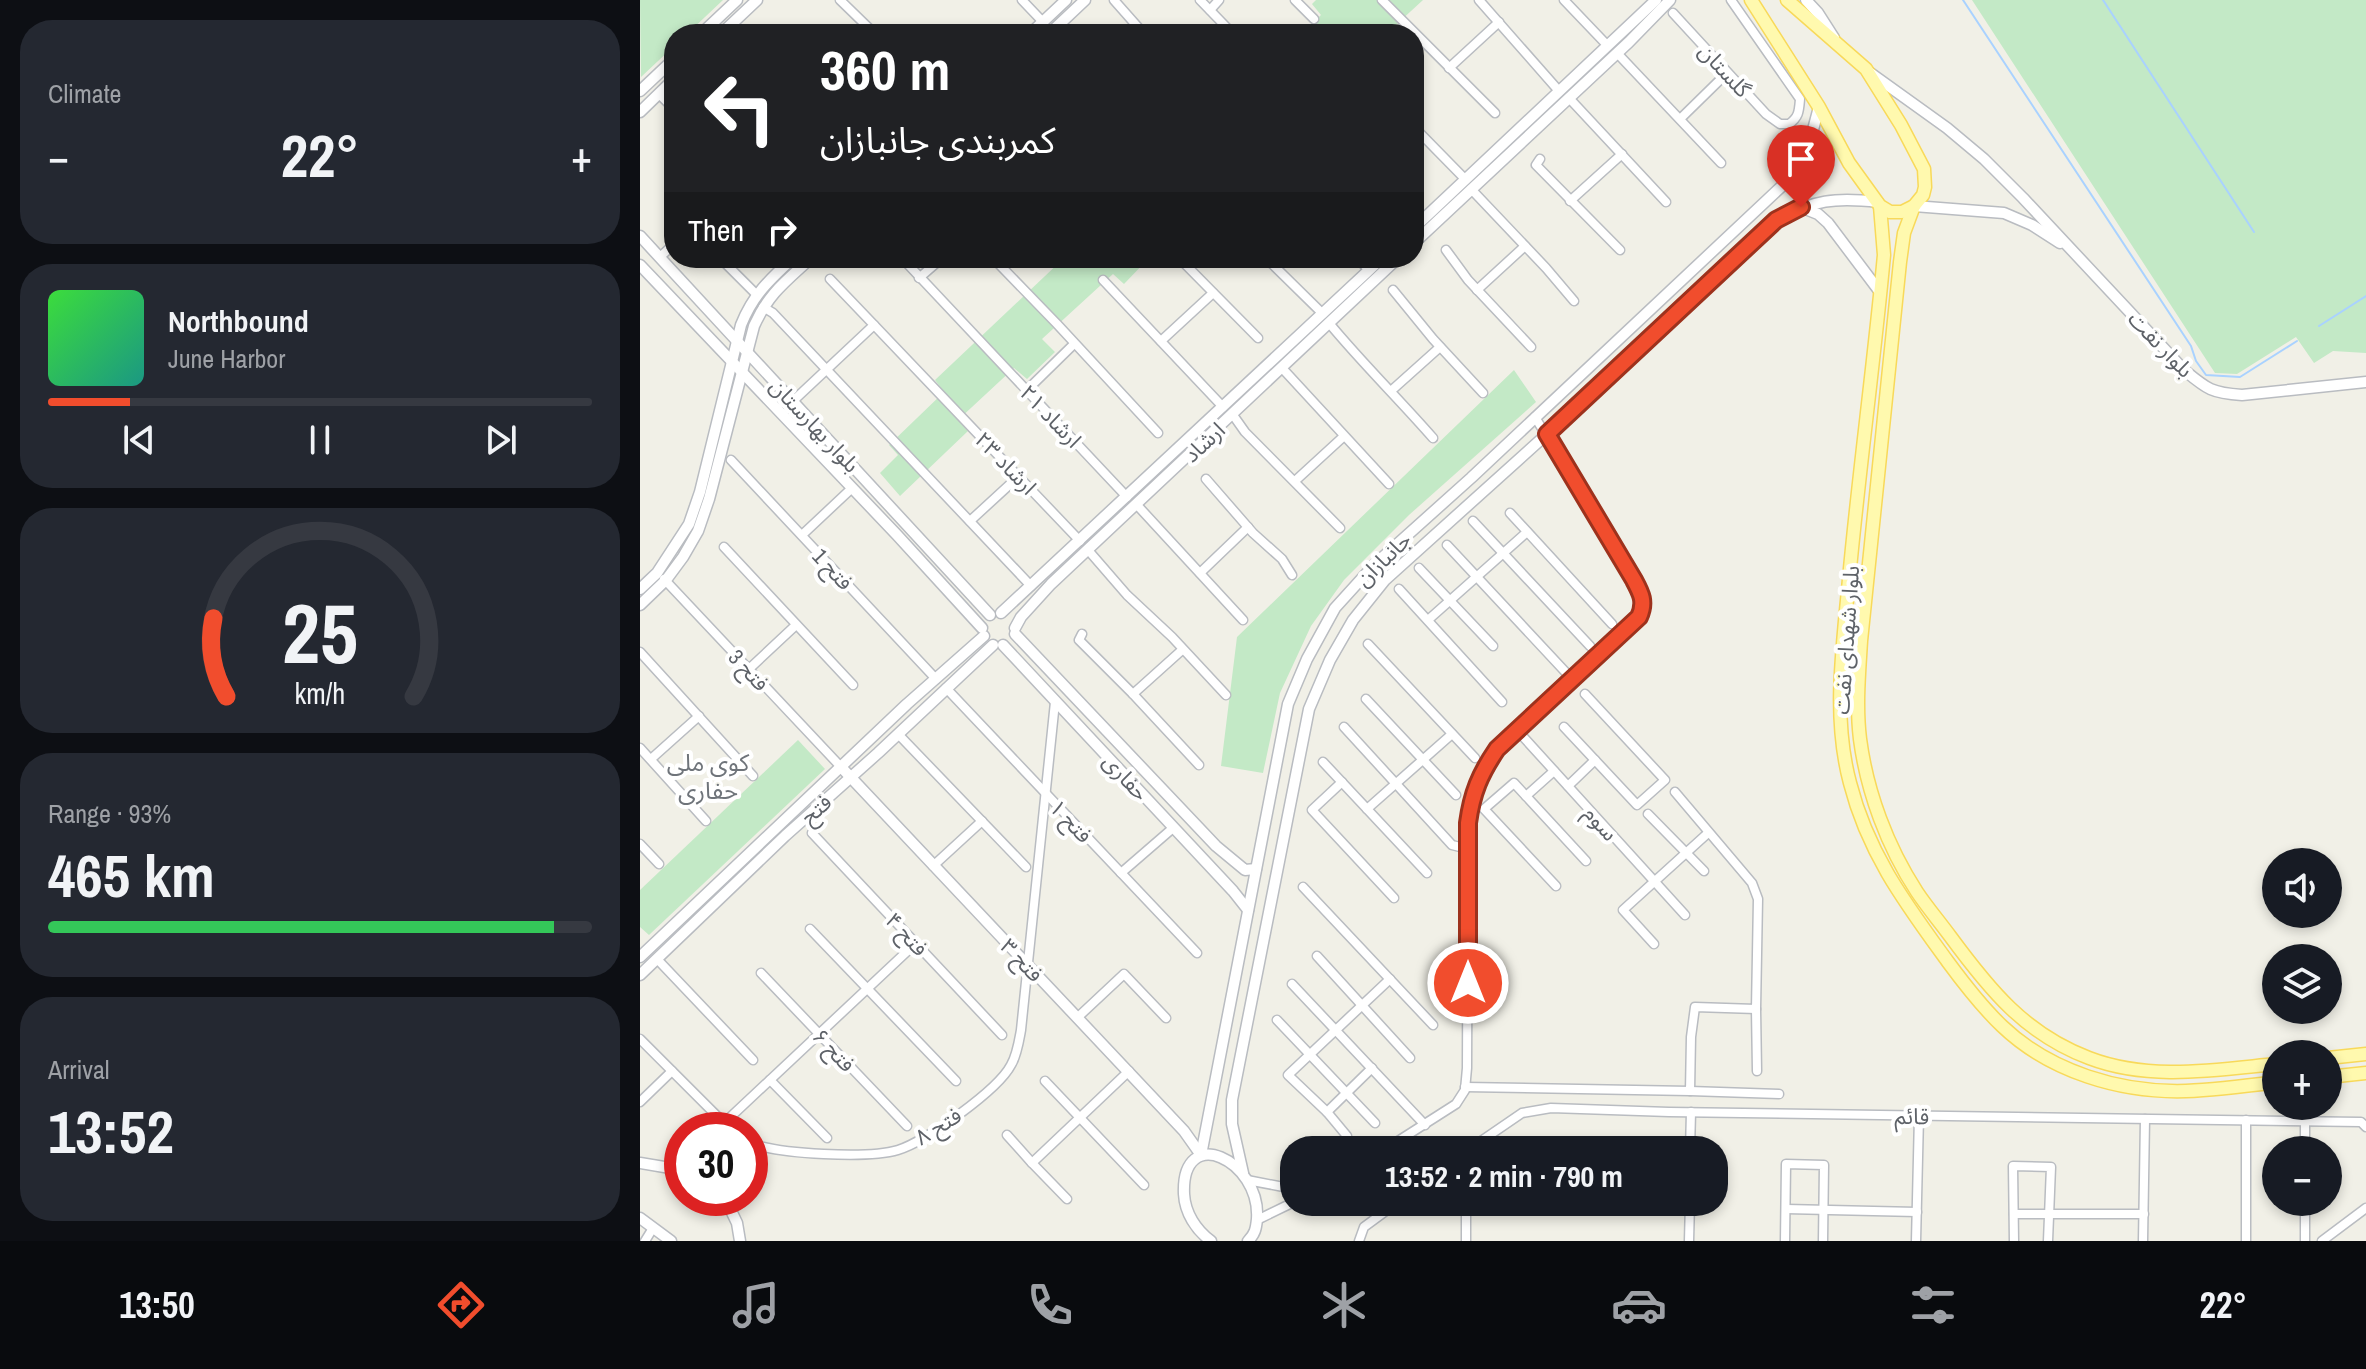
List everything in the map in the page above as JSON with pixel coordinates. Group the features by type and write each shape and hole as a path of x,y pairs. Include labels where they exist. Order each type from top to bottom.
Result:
{"main road":[{"path":"1751,0 1819,107 1849,163 1879,204 1890,212 1902,212 1914,206"},
{"name":"بلوار شهدای نفت","path":"1787,0 1866,69 1924,169 1923,195 1914,206 1904,233 1900,262 1858,695 1860,741 1870,787 1892,848 1918,893 1998,998 2028,1025 2068,1050 2102,1062 2149,1072 2262,1065"},
{"name":"بلوار شهدای نفت","path":"1879,204 1884,255 1840,669 1840,732 1850,783 1876,854 1911,913 1969,990 2004,1028 2040,1055 2077,1073 2146,1089 2186,1091 2262,1083"},
{"path":"2342,1057 2366,1054"},
{"path":"2342,1076 2366,1073"}],"street":[{"path":"712,24 737,0"},
{"path":"732,24 757,0"},
{"path":"840,0 865,24"},
{"path":"1022,0 1043,22 1066,0"},
{"path":"1061,24 1085,0"},
{"path":"1114,0 1135,24"},
{"path":"1200,0 1223,24"},
{"path":"1210,10 1219,0"},
{"path":"1295,0 1314,19"},
{"path":"1382,0 1406,24"},
{"path":"1479,0 1559,91"},
{"path":"1564,0 1607,45"},
{"name":"گلستان","path":"1665,3 1766,114 1780,124 1789,124 1796,119 1800,99 1731,0"},
{"path":"1806,0 1840,47"},
{"path":"1424,231 1465,179 1607,45 1665,3"},
{"path":"1424,221 1471,189 1617,53 1665,3"},
{"path":"1449,68 1499,22"},
{"path":"1424,43 1495,113"},
{"path":"1617,53 1721,163"},
{"path":"640,91 664,68"},
{"path":"1866,69 1984,159 2072,250"},
{"path":"1680,119 1727,73"},
{"path":"640,112 664,89"},
{"path":"659,94 664,99"},
{"path":"1569,98 1666,202"},
{"name":"جانبازان","path":"1211,1241 1188,1214 1184,1179 1190,1165 1201,1155 1288,704 1307,659 1335,608 1374,565 1782,186 1810,141 1819,107"},
{"path":"1537,111 1545,120"},
{"path":"1424,137 1465,179"},
{"path":"1570,201 1622,154"},
{"path":"1540,159 1536,165 1620,250"},
{"path":"1471,189 1574,301"},
{"name":"جانبازان","path":"1261,1241 1257,1225 1258,1209 1245,1176 1232,1124 1232,1100 1309,709 1330,660 1353,620 1385,580 1776,220 1801,207 1831,201 1879,204"},
{"path":"1914,206 2004,213 2032,225 2072,250"},
{"path":"1801,207 1818,214 1828,223 1880,292"},
{"name":"بلوار بهارستان","path":"640,236 664,261"},
{"path":"1477,290 1525,246"},
{"path":"1446,250 1477,290 1531,347"},
{"name":"بلوار نفت","path":"2072,250 2184,370 2214,392 2242,395 2366,382"},
{"path":"660,257 664,253"},
{"name":"بلوار بهارستان","path":"640,265 897,535 983,632"},
{"name":"بلوار بهارستان","path":"670,268 996,614"},
{"path":"730,268 756,294"},
{"path":"640,589 662,576 689,524 700,492 744,316 756,294 783,268"},
{"path":"640,605 690,544 705,512 747,351 763,307 800,268"},
{"name":"ارشاد ۲۱","path":"910,268 1127,497"},
{"path":"919,278 930,268"},
{"path":"1003,268 1158,433"},
{"path":"1189,268 1258,338"},
{"path":"1276,268 1392,390 1433,438"},
{"name":"ارشاد","path":"1015,631 1021,617 1037,600 1233,415 1254,386 1348,297 1385,268"},
{"name":"ارشاد","path":"1348,297 1369,270"},
{"name":"ارشاد ۲۳","path":"830,279 1080,541"},
{"path":"1103,280 1223,407"},
{"path":"1393,290 1483,393"},
{"path":"1161,341 1213,293"},
{"path":"763,307 773,313 1031,586"},
{"name":"ارشاد","path":"996,614 1031,586 1223,407 1282,368 1326,319"},
{"path":"793,401 873,323"},
{"path":"1027,390 1074,344"},
{"path":"1392,390 1440,347"},
{"path":"1282,368 1389,484"},
{"path":"1233,415 1245,432 1340,528"},
{"path":"1407,1136 1456,1104 1465,1087 1468,849 1472,798 1483,770 1497,749 1639,617 1642,610 1643,598 1535,417"},
{"path":"1295,481 1343,437"},
{"name":"فتح 1","path":"731,460 936,679"},
{"path":"970,521 1019,476"},
{"path":"1206,479 1248,527 1282,559 1292,575"},
{"path":"802,535 851,489"},
{"path":"1137,505 1243,620"},
{"path":"1510,513 1612,624"},
{"path":"1473,521 1590,646"},
{"path":"1200,573 1248,527"},
{"path":"1428,620 1527,532"},
{"path":"1080,541 1127,595 1172,637 1226,695"},
{"path":"1447,545 1572,679"},
{"path":"724,547 853,685"},
{"path":"1419,568 1493,646"},
{"name":"فتح 3","path":"662,576 841,767"},
{"path":"1399,589 1502,702"},
{"path":"996,614 1011,618 1015,631 1008,643 998,645 983,632 986,618 996,614"},
{"path":"749,669 796,625"},
{"name":"حفاری","path":"1015,631 1216,846 1245,870 1256,869"},
{"name":"فتح","path":"640,957 983,632"},
{"path":"1082,634 1079,640 1199,765"},
{"path":"1368,644 1475,758"},
{"name":"فتح","path":"640,975 785,836 946,688 998,645"},
{"name":"حفاری","path":"998,645 1248,910"},
{"path":"1133,694 1182,650"},
{"path":"640,652 753,776"},
{"name":"فتح ۱","path":"946,688 1197,953"},
{"path":"1564,727 1637,805 1665,780 1585,694"},
{"path":"1366,699 1456,795"},
{"name":"فتح ۸","path":"768,1146 803,1152 899,1150 943,1125 983,1096 1002,1079 1013,1063 1021,1030 1055,702"},
{"path":"651,759 699,716"},
{"path":"1344,727 1452,845 1468,849"},
{"name":"سوم","path":"1517,730 1685,915"},
{"path":"898,734 1026,867"},
{"path":"1367,809 1452,734"},
{"path":"640,748 706,821"},
{"path":"1568,786 1595,760"},
{"path":"1323,762 1427,873"},
{"name":"فتح ۳","path":"841,767 1129,1071 1184,1131 1201,1155"},
{"path":"1526,796 1554,771"},
{"path":"1275,774 1294,778"},
{"path":"1342,782 1312,810 1394,898"},
{"path":"1556,886 1484,809 1514,783 1586,861"},
{"path":"1675,792 1752,883 1758,899 1757,1071"},
{"path":"1648,814 1704,871"},
{"path":"933,866 982,821"},
{"path":"1121,873 1173,828"},
{"name":"فتح ۴","path":"812,833 1002,1035"},
{"path":"1654,944 1623,910 1708,833"},
{"path":"640,844 659,864"},
{"path":"1303,887 1433,1025"},
{"path":"810,929 956,1081"},
{"path":"741,1112 770,1080 916,943"},
{"path":"1317,956 1410,1058"},
{"path":"657,959 753,1060"},
{"name":"فتح ۶","path":"761,973 907,1126"},
{"path":"1077,1018 1124,974 1166,1018"},
{"path":"1347,1136 1288,1075 1390,979"},
{"path":"1292,984 1425,1125"},
{"path":"1690,1091 1695,1007 1756,1009"},
{"path":"1277,1020 1375,1123"},
{"path":"640,1039 712,1112"},
{"path":"1327,1112 1372,1068"},
{"path":"640,1102 672,1071"},
{"path":"1032,1163 1129,1071"},
{"path":"770,1080 827,1138"},
{"path":"1045,1081 1144,1185"},
{"path":"1465,1087 1779,1094"},
{"name":"قائم","path":"1488,1136 1522,1113 1551,1108 2361,1122 2366,1127"},
{"path":"1690,1136 1691,1112"},
{"path":"1916,1241 1919,1116"},
{"path":"2143,1241 2145,1119"},
{"path":"2246,1120 2246,1241"},
{"path":"2305,1121 2305,1136"},
{"path":"1007,1135 1067,1199"},
{"path":"1201,1155 1221,1157 1245,1176 1280,1185"},
{"path":"640,1163 664,1167"},
{"path":"1785,1241 1786,1164 1824,1165 1823,1241"},
{"path":"2014,1241 2013,1166 2051,1167 2048,1241"},
{"path":"2322,1241 2366,1208"},
{"path":"1786,1209 1917,1212"},
{"path":"1248,1241 1257,1225 1280,1211"},
{"path":"2014,1214 2144,1214"},
{"path":"734,1216 740,1241"},
{"path":"1359,1241 1364,1227 1379,1216"},
{"path":"1466,1216 1466,1241"},
{"path":"1689,1241 1690,1216"},
{"path":"2305,1216 2305,1241"},
{"path":"640,1218 671,1241"},
{"path":"645,1241 653,1228"}],"green space":[{"path":"640,0 723,0 698,24 664,24 664,55 641,77"},
{"path":"1316,0 1423,0 1397,24 1312,24 1321,15 1312,4"},
{"path":"1972,0 2366,0 2366,353 2333,351 2314,363 2296,337 2237,374 2215,373"},
{"path":"1053,268 1139,268 1124,284 1113,274 1042,339 1055,352 1027,379 1014,368 958,420 968,431 900,496 880,473 898,455 889,445 944,392 935,380"},
{"path":"1514,370 1536,402 1409,515 1344,580 1311,626 1280,693 1263,773 1221,766 1237,637"},
{"path":"798,740 825,769 649,935 640,927 640,890"}],"waterway":[{"path":"1963,0 2191,346 2196,361 2206,375 2240,377 2297,341"},
{"path":"2103,0 2254,232"},
{"path":"2319,326 2366,296"}],"district":[{"name":"کوی ملی حفاری","path":"708,777"}],"route":[{"path":"1468,983 1468,823 1472,798 1483,770 1497,749 1639,617 1642,610 1643,598 1634,580 1547,434 1776,220 1801,207"}]}
